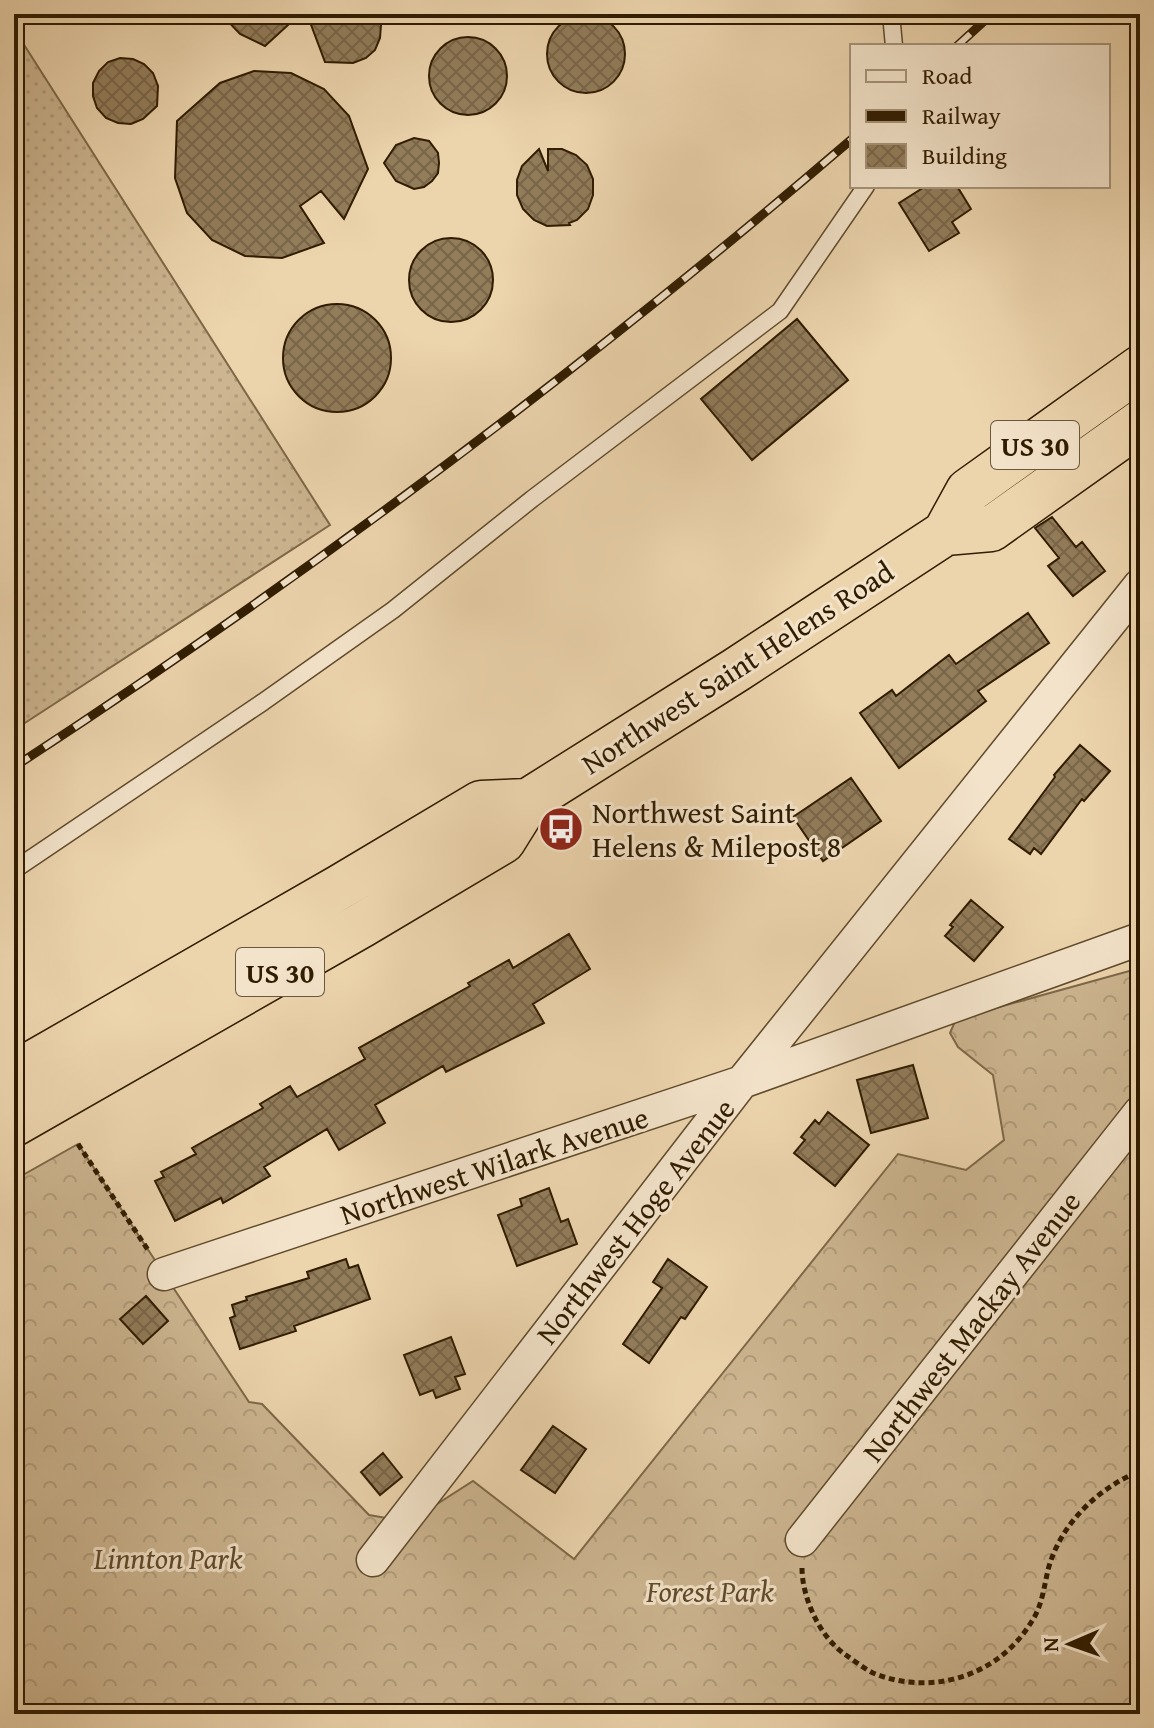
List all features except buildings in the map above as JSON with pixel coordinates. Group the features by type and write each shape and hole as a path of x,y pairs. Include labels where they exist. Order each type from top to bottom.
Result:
{"highway":[{"name":"Northwest Saint Helens Road","path":"14,1124 503,841 528,801 945,533 968,491 1140,368"},
{"name":"Northwest Saint Helens Road","path":"945,533 991,529 1140,423"},
{"name":"Northwest Saint Helens Road","path":"14,1074 481,803 528,801"}],"street":[{"name":"Northwest Hoge Avenue","path":"373,1560 742,1082 1140,585"},
{"name":"Northwest Wilark Avenue","path":"164,1274 742,1082 1140,939"},
{"name":"Northwest Mackay Avenue","path":"802,1540 1140,1112"}],"lane":[{"path":"891,14 894,44"},
{"path":"14,870 393,610 532,499 780,311 865,188"}],"path":[{"path":"78,1144 164,1274"},
{"path":"802,1540 802,1580 814,1618 839,1650 872,1672 910,1683 950,1681 997,1661 1011,1649 1033,1620 1063,1535 1085,1506 1101,1492 1140,1471"}],"green space":[{"path":"14,29 330,525 14,730"},
{"path":"1140,968 1140,1714 14,1714 14,1180 78,1144 249,1402 262,1404 369,1515 409,1522 473,1481 574,1559 898,1154 966,1170 1004,1140 993,1075 958,1047 950,1033 956,1019"}],"railway":[{"path":"959,44 992,14"},
{"path":"14,767 231,620 443,467 650,306 850,141"}],"place":[{"name":"Northwest Saint Helens & Milepost 8","path":"561,829"}],"park label":[{"name":"Linnton Park","path":"168,1558"},
{"name":"Forest Park","path":"710,1591"}]}
